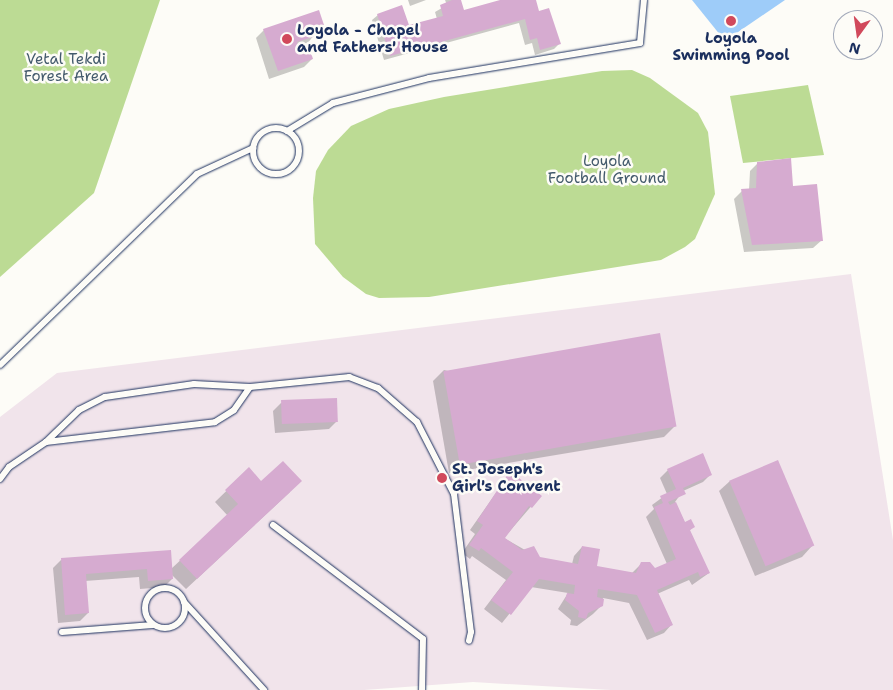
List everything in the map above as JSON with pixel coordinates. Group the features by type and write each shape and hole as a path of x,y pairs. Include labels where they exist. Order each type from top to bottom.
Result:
{"lane":[{"path":"0,365 197,174 253,148 266,130 287,131 333,103 429,78 640,43 644,0"},
{"path":"253,148 256,163 261,168 283,173 295,164 299,149 287,131"},
{"path":"0,479 9,467 46,442 79,410 105,398 194,384 250,387 349,377 378,388 417,422 454,494 471,632 469,641"},
{"path":"46,442 215,422 234,410 250,387"},
{"path":"273,524 423,639 422,690"},
{"path":"153,625 144,607 150,594 169,588 264,690"},
{"path":"62,632 153,625 165,629 177,624 184,614 184,602"}],"shaded area":[{"name":"St. Joseph's Girl's Convent","path":"851,274 893,540 893,690 611,690 473,682 364,690 0,690 0,417 57,373"}],"green space":[{"name":"Vetal Tekdi Forest Area","path":"0,0 160,0 94,193 0,277"},
{"name":"Loyola Football Ground","path":"632,70 650,78 698,113 708,132 715,194 695,239 685,247 661,260 429,297 379,298 366,294 343,277 315,244 313,198 316,171 328,150 351,126 389,109 444,97 602,71"},
{"path":"808,85 824,155 743,163 730,96"}],"water":[{"name":"Loyola Swimming Pool","path":"692,0 785,0 725,41"}],"building":[{"path":"452,0 461,0 464,10 500,0 536,0 539,11 549,8 561,44 540,50 537,38 530,40 525,19 390,56 377,14 402,5 409,25 443,16 440,5"},
{"name":"Loyola - Chapel and Fathers' House","path":"319,10 324,25 314,28 316,36 297,42 300,52 310,49 313,59 278,71 263,29"},
{"path":"791,158 793,186 817,184 823,241 752,245 741,189 756,188 757,162"},
{"path":"660,333 676,427 460,465 443,371"},
{"path":"337,398 338,422 282,424 281,400"},
{"path":"703,453 712,475 683,488 686,494 668,502 670,505 676,502 685,522 691,519 695,527 690,530 710,573 700,577 698,572 657,590 673,625 655,633 637,595 598,589 597,597 604,599 603,606 588,613 586,619 578,617 579,611 565,600 567,593 574,594 575,585 539,579 511,615 491,600 513,572 481,548 479,551 469,545 483,525 477,521 510,471 542,496 532,508 529,506 505,538 522,550 534,546 540,557 578,564 582,546 600,549 597,566 636,573 641,562 650,562 655,568 676,559 654,507 663,503 660,496 676,489 667,469"},
{"path":"778,460 814,546 766,566 729,481"},
{"path":"283,461 302,481 197,579 179,560 238,504 225,490 249,467 261,481"},
{"path":"171,550 173,579 148,581 147,569 86,574 89,613 65,615 61,558"}],"place":[{"name":"Loyola Swimming Pool","path":"731,21"},
{"name":"Loyola - Chapel and Fathers' House","path":"287,39"},
{"name":"St. Joseph's Girl's Convent","path":"442,478"}]}
